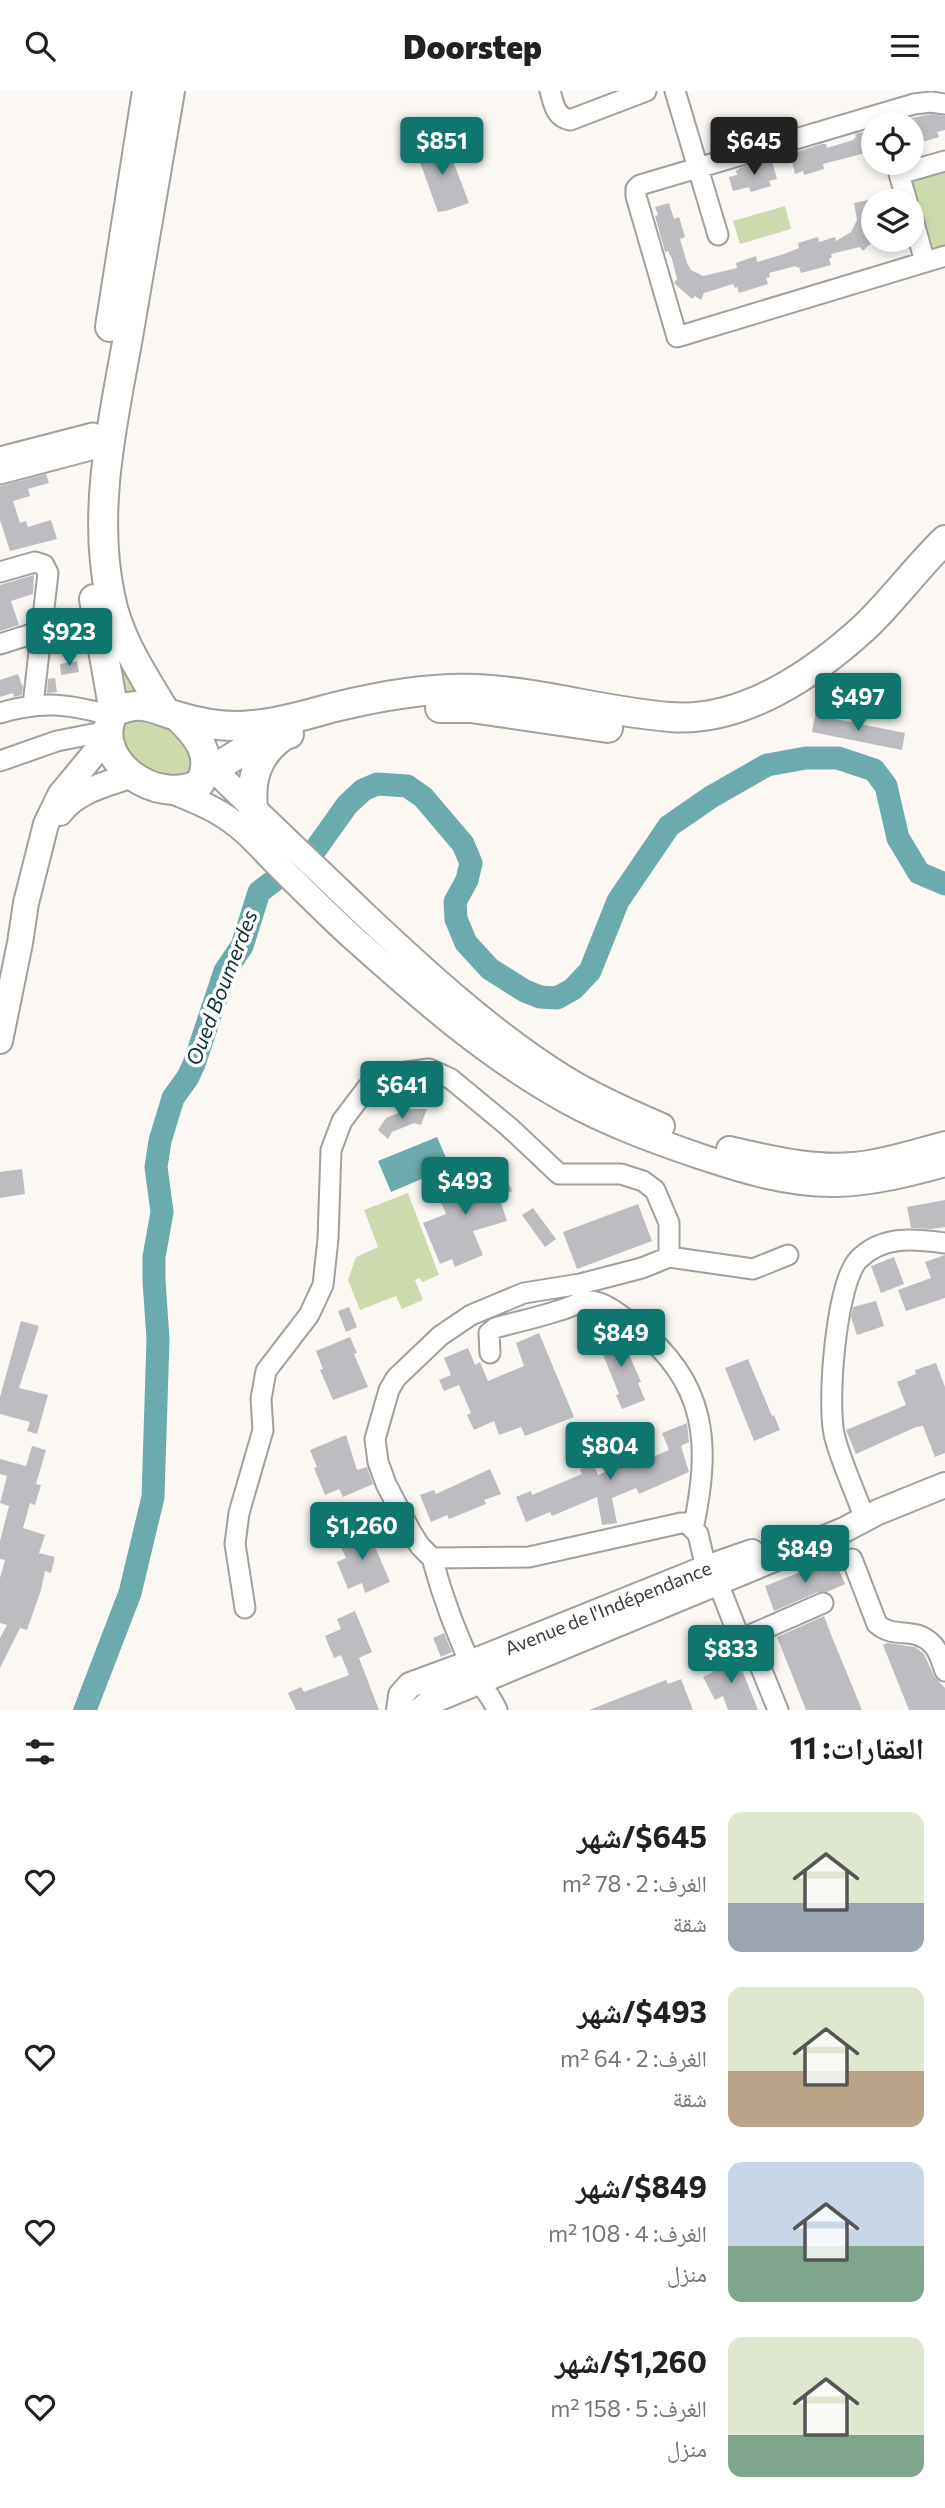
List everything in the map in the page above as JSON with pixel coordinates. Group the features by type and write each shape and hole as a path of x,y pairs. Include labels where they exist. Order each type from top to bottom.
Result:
{"highway":[{"path":"147,91 85,500 88,559 115,757 133,775 157,788 188,790 200,783 208,769 251,746 287,734 410,711 444,708 471,708 660,733 715,730 772,711 827,678 908,607 945,565"},
{"path":"170,91 108,452 103,531 105,566 116,620 127,646 171,713 196,735 208,769"},
{"path":"110,724 135,704 222,725 267,724 380,697 433,690 477,689 674,717 727,711 802,677 835,652 867,625 945,540"},
{"path":"259,824 251,790 254,773 261,757 272,744 287,734"}],"main road":[{"path":"0,1041 42,837 60,795 110,724"},
{"path":"208,769 259,824 326,912 470,1038 565,1100 624,1128 715,1161 778,1178 835,1184 901,1176 945,1164"},
{"path":"20,943 31,916 50,836 61,811 81,794 133,775"},
{"path":"172,791 225,816 259,824 344,895 449,993 516,1046 591,1093 680,1133 727,1149 797,1164 853,1165 882,1161 945,1144"},
{"name":"Avenue de l'Indépendance","path":"400,1710 401,1695 410,1685 475,1672 712,1575 865,1521 871,1513 945,1485"},
{"name":"Avenue de l'Indépendance","path":"420,1710 426,1704 448,1703 475,1672"}],"street":[{"path":"550,91 558,113 562,118 570,120 646,91"},
{"path":"675,91 718,235"},
{"path":"940,101 915,104 697,167 640,185 636,189 636,196 677,337 945,256"},
{"path":"903,189 899,174 945,161"},
{"path":"922,252 925,262"},
{"path":"0,457 92,442"},
{"path":"0,474 92,442"},
{"path":"0,572 35,562 46,569 48,578 33,705"},
{"path":"0,644 41,631"},
{"path":"0,713 33,705 74,705 110,724"},
{"path":"0,761 110,724"},
{"path":"245,1608 235,1544 239,1513 263,1430 261,1399 266,1371 309,1315 323,1285 328,1239 331,1150 342,1121 367,1088 399,1073 429,1069 451,1079 509,1126 559,1174 621,1174 643,1181 655,1190 669,1223 668,1257"},
{"path":"871,1513 835,1437 831,1413 832,1367 845,1286 856,1261 879,1244 913,1239 945,1243"},
{"path":"497,1710 475,1672 442,1594 432,1558 411,1532 386,1484 379,1462 375,1439 389,1390 396,1378 440,1336 471,1315 524,1293 642,1268 668,1257 753,1269 788,1255"},
{"path":"490,1353 489,1333 495,1328 589,1301 610,1308 655,1341 687,1386 698,1416 704,1446 701,1492 693,1529"},
{"path":"432,1558 529,1557 676,1523 687,1523 701,1542 712,1575 738,1634 748,1636 823,1603"},
{"path":"852,1559 877,1625 886,1632 918,1633 935,1646 945,1671"},
{"path":"748,1636 778,1710"}],"green space":[{"path":"945,172 945,245 931,249 924,226 924,189 913,189 911,182"},
{"path":"785,206 791,229 740,244 733,221"},
{"path":"118,659 144,692 119,695"},
{"path":"125,717 157,724 179,736 196,753 192,772 180,782 140,766 121,743 117,730"},
{"path":"408,1193 439,1275 422,1282 420,1278 415,1280 423,1300 402,1309 396,1296 360,1310 348,1280 356,1257 378,1247 364,1210"}],"water":[{"path":"437,1137 450,1167 391,1192 378,1161"}],"building":[{"path":"924,115 945,116 945,130 937,132 939,137 924,142"},
{"path":"861,132 861,154 823,164 824,169 804,175 803,171 795,174 790,154 822,144 826,144 827,148 853,140 855,134"},
{"path":"445,140 469,203 438,212 416,151"},
{"path":"772,161 777,179 769,181 771,186 751,192 749,187 733,191 729,177 737,175 736,171 740,168"},
{"path":"861,202 861,248 831,254 831,265 801,273 796,266 769,273 770,277 766,278 768,284 739,293 733,284 704,293 701,300 695,296 692,299 674,283 677,279 672,259 668,251 665,252 655,216 658,215 655,207 669,203 674,219 679,217 685,237 680,239 687,263 691,270 703,276 737,268 736,263 756,256 757,262 784,254 799,248 798,243 818,237 819,242 835,237 836,241 851,232 857,220 854,203"},
{"path":"46,474 49,483 28,489 30,496 13,501 20,523 26,521 28,527 51,520 57,539 10,551 0,520 0,486"},
{"path":"34,575 33,594 11,601 19,625 0,631 0,585"},
{"path":"77,661 79,672 61,675 60,664"},
{"path":"18,674 23,688 22,695 14,697 13,693 0,697 0,680"},
{"path":"55,678 57,692 47,693 48,679"},
{"path":"815,715 905,733 902,750 812,732"},
{"path":"408,1109 427,1109 421,1125 414,1123 392,1132 388,1139 378,1130 386,1118"},
{"path":"22,1169 25,1194 0,1198 0,1172"},
{"path":"458,1172 466,1190 505,1175 512,1191 499,1197 507,1221 473,1231 483,1255 455,1267 452,1259 440,1264 423,1223 446,1214 433,1183"},
{"path":"945,1200 945,1227 911,1228 907,1207"},
{"path":"638,1204 652,1241 577,1269 563,1232"},
{"path":"533,1208 556,1239 545,1247 522,1215"},
{"path":"945,1255 945,1298 906,1311 898,1290 931,1278 925,1262"},
{"path":"894,1257 904,1284 881,1293 871,1266"},
{"path":"876,1301 884,1326 857,1335 851,1317 853,1307"},
{"path":"349,1307 357,1327 346,1332 338,1311"},
{"path":"21,1321 39,1326 19,1388 48,1395 37,1434 27,1431 30,1422 0,1414 0,1397"},
{"path":"615,1331 621,1346 625,1345 641,1382 638,1383 645,1400 622,1409 616,1395 619,1394 602,1352 598,1353 592,1340"},
{"path":"539,1333 574,1417 525,1436 521,1427 499,1435 494,1421 474,1430 467,1415 471,1413 459,1385 444,1391 439,1380 451,1375 444,1358 468,1348 475,1365 480,1362 488,1381 524,1366 516,1343"},
{"path":"350,1337 368,1387 333,1400 320,1370 323,1369 316,1351"},
{"path":"748,1359 780,1430 754,1441 725,1368"},
{"path":"936,1363 945,1387 945,1453 935,1457 923,1426 856,1454 846,1430 906,1405 897,1382 916,1374 915,1370"},
{"path":"687,1423 689,1442 681,1446 689,1472 639,1494 636,1488 612,1498 617,1523 602,1525 597,1497 552,1516 550,1512 526,1522 516,1497 531,1491 532,1495 582,1474 580,1469 594,1464 598,1475 625,1464 626,1468 669,1450 662,1433"},
{"path":"346,1435 357,1470 367,1467 373,1484 343,1497 339,1489 325,1495 310,1450"},
{"path":"32,1446 46,1450 36,1484 41,1485 35,1505 30,1503 23,1528 45,1535 39,1553 55,1557 51,1573 45,1571 27,1630 20,1628 0,1668 0,1638 7,1625 0,1623 0,1578 5,1560 0,1559 0,1541 9,1506 0,1503 7,1476 0,1474 0,1459 26,1466"},
{"path":"490,1469 501,1494 484,1500 486,1504 449,1519 447,1515 431,1522 420,1495 434,1490 436,1494"},
{"path":"367,1528 390,1582 365,1593 362,1583 348,1589 337,1562 346,1558 338,1540"},
{"path":"834,1559 845,1584 827,1592 818,1592 774,1611 765,1586"},
{"path":"355,1611 372,1652 359,1658 379,1710 296,1710 288,1693 301,1687 304,1692 349,1675 341,1655 334,1658 325,1636 341,1629 337,1619"},
{"path":"824,1616 862,1710 806,1710 777,1637"},
{"path":"444,1633 452,1652 441,1657 433,1638"},
{"path":"887,1643 915,1647 924,1654 934,1676 945,1688 945,1710 909,1710 883,1645"},
{"path":"736,1655 758,1710 728,1710 723,1696 715,1700 703,1677 713,1672 710,1666"},
{"path":"681,1679 693,1710 589,1710 666,1680 668,1684"}],"waterway":[{"name":"Oued Boumerdes","path":"85,1710 130,1593 153,1497 158,1339 154,1257 162,1212 156,1167 160,1141 173,1098 194,1064 225,971 242,946 259,892 315,850 347,805 363,790 377,784 407,786 423,797 463,844 471,863 467,880 455,902 456,919 466,943 490,969 540,997 557,998 573,989 590,971 618,901 669,826 711,797 767,765 806,758 838,758 874,770 886,786 898,838 919,873 945,884"}]}
